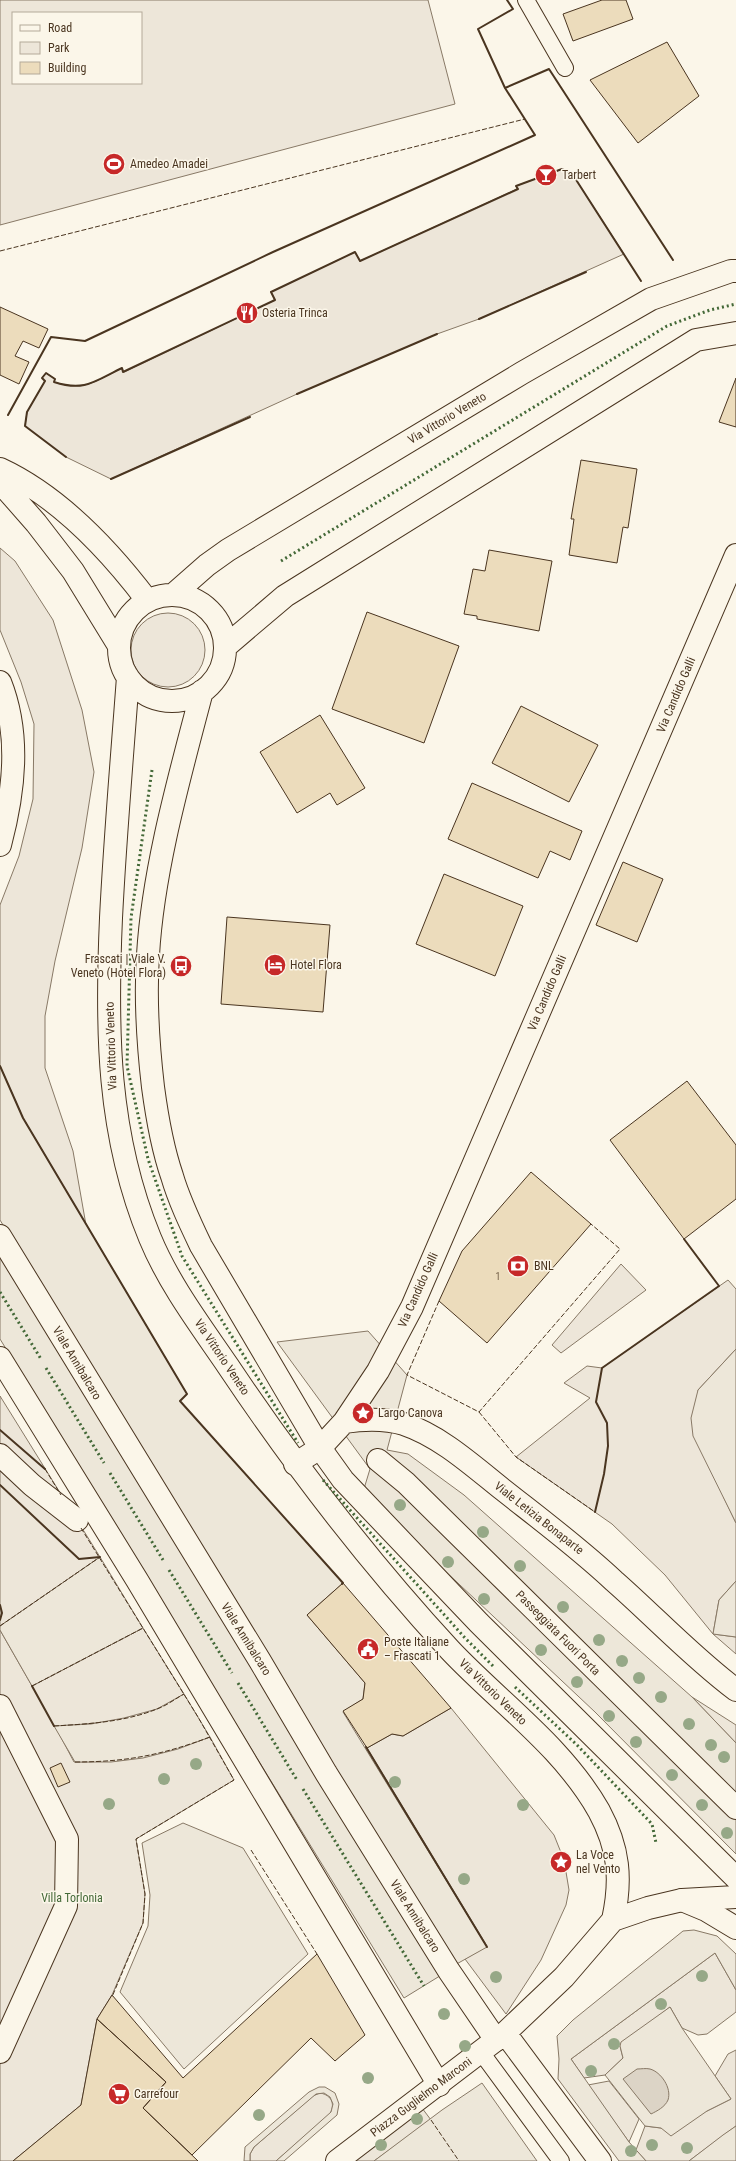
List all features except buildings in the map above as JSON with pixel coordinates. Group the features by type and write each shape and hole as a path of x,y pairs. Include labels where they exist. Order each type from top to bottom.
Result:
{"main road":[{"name":"Via Vittorio Veneto","path":"174,594 207,565 249,537 617,318 651,299 731,271 736,271"},
{"path":"225,646 285,596 696,340 736,334"},
{"path":"0,469 28,484 55,504 119,564 147,600"},
{"path":"0,482 73,571 119,646"},
{"name":"Via Candido Galli","path":"344,1422 378,1371 412,1307 736,555"},
{"path":"174,594 189,597 209,610 223,633 225,646 224,660 219,672 211,684 202,691 189,698 163,701 138,689 128,677 121,663 119,646 123,628 133,612 147,600 174,594"},
{"name":"Via Vittorio Veneto","path":"128,677 113,871 109,960 111,1078 122,1153 138,1205 163,1264 183,1299 296,1464 352,1536 423,1619 488,1688 535,1732 581,1785 598,1811 615,1851 619,1868 617,1903 613,1920"},
{"path":"0,682 11,720 13,765 11,797 0,845"},
{"path":"202,691 174,802 150,934 148,1025 157,1117 172,1176 198,1240 320,1448 343,1480 363,1503 479,1623 736,1878"},
{"name":"Viale Annibalcaro","path":"0,1236 260,1661 326,1773 449,1971 489,2045"},
{"path":"0,1358 137,1580 438,2085"},
{"name":"Viale Letizia Bonaparte","path":"344,1422 363,1419 384,1420 404,1424 448,1448 592,1560 678,1642 736,1690"},
{"path":"296,1464 320,1448 344,1422"},
{"path":"0,1455 32,1485 77,1520"},
{"name":"Passeggiata Fuori Porta","path":"378,1460 406,1483 736,1808"},
{"path":"0,1706 67,1839 66,1906 0,2052"},
{"path":"613,1920 636,1912 682,1900 736,1897"},
{"path":"682,1900 706,1910 736,1928"},
{"name":"Piazza Guglielmo Marconi","path":"337,2161 489,2045 564,1977 613,1920"},
{"path":"489,2045 600,2161"}],"lane":[{"path":"526,0 565,68"},
{"path":"489,2045 551,2161"},
{"path":"489,2045 561,2161"}],"green space":[{"name":"Amedeo Amadei","path":"0,0 428,0 455,104 0,225"},
{"path":"562,169 573,175 624,254 479,319 437,334 297,394 111,479 66,457 25,426 27,412 45,381 42,378 46,373 55,379 54,382 74,386 90,384 122,368 124,372 275,300 271,292 355,252 360,261 517,189 516,186"},
{"path":"0,548 15,561 53,620 82,710 94,772 82,848 55,961 45,1016 45,1068 73,1151 86,1225 23,1118 0,1066 0,905 19,856 33,799 34,724 21,682 0,630"},
{"path":"168,613 189,619 199,629 205,650 199,671 189,681 168,687 147,681 137,671 131,650 137,629 147,619"},
{"path":"621,1264 646,1290 561,1353 552,1345"},
{"path":"728,1280 736,1289 736,1349 698,1390 724,1498 736,1523 736,1581 719,1600 713,1634 665,1575 612,1524 516,1457 590,1398 564,1383 587,1366 602,1368"},
{"path":"0,1396 100,1557 0,1626"},
{"name":"Villa Torlonia","path":"143,1628 184,1694 157,1709 132,1717 119,1720 55,1726 74,1762 127,1759 144,1756 177,1748 210,1737 234,1780 136,1839 145,1894 143,1923 112,1995 97,2019 81,2105 13,2161 0,2161 0,1630 32,1686"},
{"path":"713,1634 736,1637 736,1654"},
{"path":"692,1697 736,1725 736,1743"},
{"path":"451,1708 554,1835 564,1860 569,1890 566,1905 541,1960 506,2014 465,1959 487,1946 367,1748 392,1734 403,1736"},
{"path":"715,1953 736,1990 736,2012 707,2034 698,2035 682,2028 670,2007 620,2046 623,2058 605,2075 584,2078 571,2059"},
{"path":"736,2050 736,2126 689,2161 646,2161 636,2150 645,2126 661,2128 707,2111 731,2099 715,2076 728,2054"},
{"path":"609,2081 639,2119 629,2142 588,2085"},
{"path":"320,2093 330,2098 332,2101 332,2108 329,2115 276,2161 250,2161 250,2154 254,2147 313,2096"},
{"path":"422,2108 431,2120 374,2161 350,2161"}],"shaded area":[{"path":"0,1066 23,1118 187,1394 180,1401 343,1583 307,1615 365,1683 363,1699 343,1712 487,1947 453,1966 0,1220"},
{"path":"0,1253 443,1974 404,1998 0,1339"},
{"path":"368,1331 407,1375 387,1450 408,1454 464,1495 692,1697 736,1743 736,1854 595,1712 363,1492 370,1469 277,1342"},
{"path":"736,1349 736,1523 693,1436 691,1418 698,1390"},
{"path":"100,1557 143,1628 32,1686 0,1630 0,1626"},
{"path":"736,1581 736,1637 713,1634 719,1600"},
{"path":"184,1694 210,1737 178,1749 143,1758 111,1762 75,1762 54,1726 91,1724 124,1718 157,1709"},
{"path":"183,1823 243,1848 308,1954 184,2069 120,1992 148,1926 150,1895 142,1843"},
{"path":"694,1930 717,1936 736,1954 736,1990 715,1953 571,2059 629,2142 646,2161 619,2161 558,2079 559,2059 557,2036 573,2020 683,1931"},
{"path":"670,2007 682,2028 731,2099 707,2111 671,2136 661,2128 645,2126 605,2075 623,2058 620,2046 621,2042"},
{"path":"637,2069 648,2069 658,2073 665,2081 667,2086 669,2095 667,2102 651,2114 623,2079"},
{"path":"482,2083 537,2161 374,2161 442,2110"},
{"path":"319,2087 325,2087 335,2093 339,2104 337,2115 284,2161 276,2161 331,2112 333,2104 330,2097 324,2093 316,2094 254,2147 250,2154 250,2161 244,2161 245,2147 309,2092"},
{"path":"736,2126 736,2161 689,2161 723,2135"}],"hedge":[{"path":"281,561 667,326 710,310 736,304"},
{"path":"152,770 131,918 127,1066 148,1159 182,1256 298,1443"},
{"path":"0,1292 41,1359"},
{"path":"46,1368 104,1463"},
{"path":"110,1473 163,1560"},
{"path":"323,1480 466,1639 495,1668"},
{"path":"169,1570 232,1673"},
{"path":"238,1683 297,1780"},
{"path":"515,1687 577,1745 652,1824 656,1843"},
{"path":"303,1789 424,1986"}],"fence":[{"path":"0,251 525,119"},
{"path":"439,1301 407,1375 479,1412 620,1249 591,1224"},
{"path":"479,1412 516,1457 595,1512"},
{"path":"45,1469 61,1495"},
{"path":"81,1528 198,1717 234,1780 136,1839 145,1894 143,1923 112,1997"},
{"path":"0,1626 100,1557"},
{"path":"32,1686 143,1628"},
{"path":"54,1726 93,1723 132,1717 160,1708 184,1694"},
{"path":"75,1762 111,1761 144,1756 160,1753 210,1737"},
{"path":"251,1850 317,1954"},
{"path":"431,2120 459,2161"}],"wall":[{"path":"505,88 478,29 513,9 507,0"},
{"path":"8,415 51,337 85,341 273,252 535,135 505,88 549,69 673,260"},
{"path":"66,457 25,426 27,412 45,381 42,378 46,373 55,379 54,382 74,386 90,384 122,368 123,372 275,300 271,292 355,252 360,261 518,189 516,186 562,169 573,175 641,281"},
{"path":"479,319 586,272"},
{"path":"297,394 437,334"},
{"path":"111,479 250,417"},
{"path":"0,1066 23,1118 187,1394 180,1401 343,1583 342,1584"},
{"path":"595,1512 604,1474 608,1446 607,1423 596,1402 602,1368 719,1286 684,1239"},
{"path":"0,1430 45,1469"},
{"path":"0,1485 79,1559 100,1557"},
{"path":"0,1605 2,1613 0,1620"},
{"path":"32,1686 54,1726"},
{"path":"366,1747 487,1947"}],"place":[{"name":"Amedeo Amadei","path":"114,164"},
{"name":"Tarbert","path":"546,175"},
{"name":"Osteria Trinca","path":"247,313"},
{"name":"Hotel Flora","path":"275,965"},
{"name":"Frascati | Viale V. Veneto (Hotel Flora)","path":"181,966"},
{"name":"BNL","path":"518,1266"},
{"name":"Largo Canova","path":"363,1413"},
{"name":"Poste Italiane – Frascati 1","path":"368,1649"},
{"name":"La Voce nel Vento","path":"561,1862"},
{"name":"Carrefour","path":"119,2094"}]}
